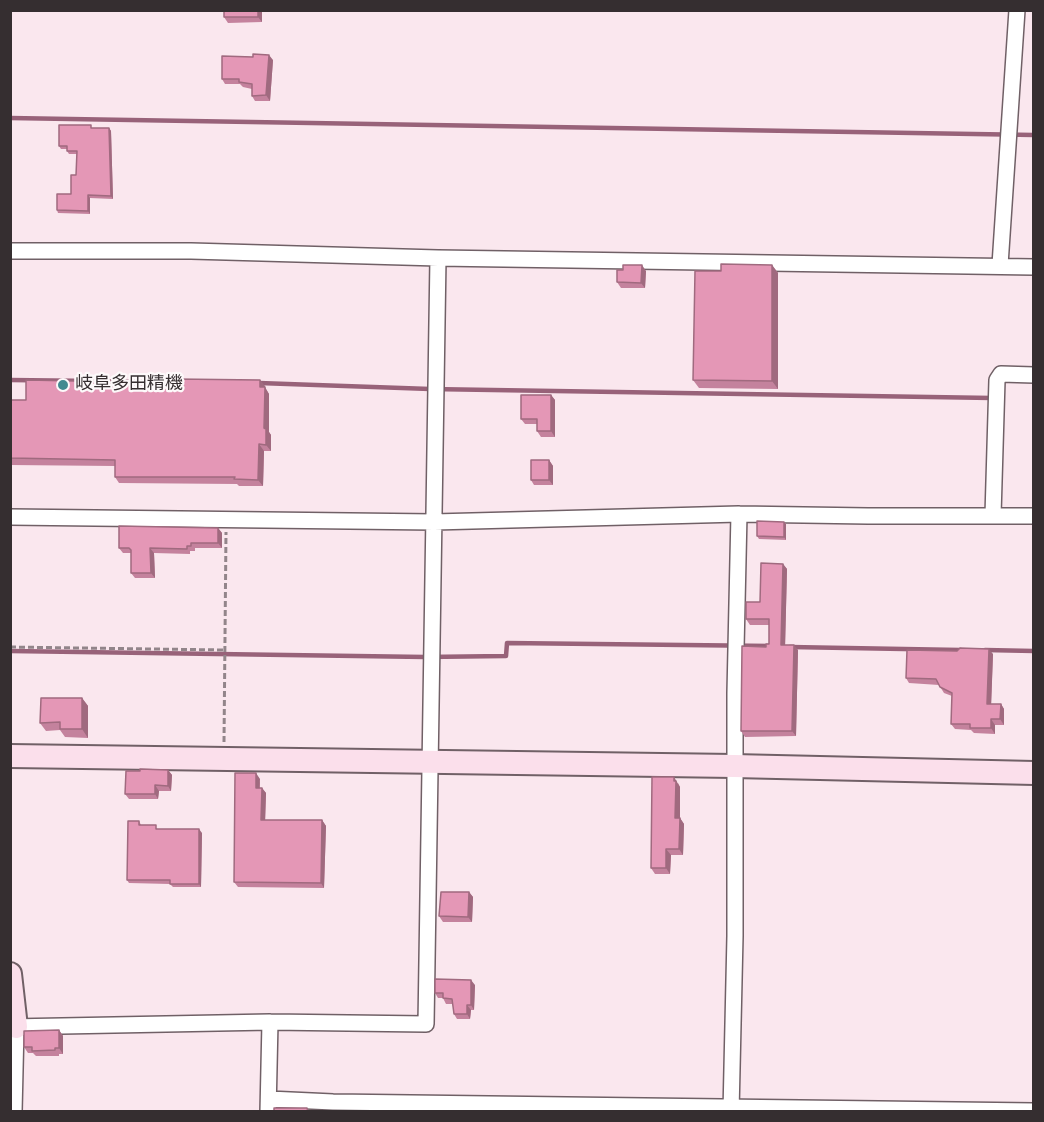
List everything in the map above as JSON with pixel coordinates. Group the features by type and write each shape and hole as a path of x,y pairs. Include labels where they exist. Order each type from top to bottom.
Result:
{"street":[{"path":"1000,266 1017,10"},
{"path":"10,251 191,251 438,258 1034,267"},
{"path":"13,1027 270,1022 426,1024 438,258"},
{"path":"993,515 997,380 1001,374 1034,375"},
{"path":"731,1109 739,514"},
{"path":"10,517 434,522 739,514 1034,516"},
{"path":"10,756 734,766 1034,773"},
{"path":"10,974 14,1112"},
{"path":"270,1022 268,1105 333,1102 731,1109 1034,1111"}],"path":[{"path":"224,759 226,519"},
{"path":"10,647 225,650"}],"building":[{"path":"224,10 258,10 258,17 224,17"},
{"path":"253,54 269,55 266,95 252,96 252,84 239,82 239,79 222,79 222,56 253,57"},
{"path":"59,125 91,125 91,128 109,128 111,196 88,195 88,211 57,210 57,194 71,194 71,175 76,175 77,151 67,151 67,146 59,146"},
{"path":"721,264 772,265 772,381 693,380 695,271 721,271"},
{"path":"623,265 642,265 641,283 617,282 617,270 623,270"},
{"path":"175,379 260,380 260,387 265,387 266,445 259,444 258,480 234,479 235,477 115,477 115,460 10,458 10,400 26,400 26,380 175,383"},
{"path":"521,395 551,395 551,431 537,431 537,419 521,419"},
{"path":"531,460 549,460 549,480 531,480"},
{"path":"757,521 784,522 784,537 757,536"},
{"path":"119,526 218,528 218,543 191,543 187,549 150,548 151,573 131,573 131,550 119,548"},
{"path":"761,563 783,564 781,645 794,645 792,731 741,731 742,646 766,647 766,644 769,644 769,619 746,619 746,602 760,602"},
{"path":"960,648 989,649 987,704 1001,704 1000,719 991,719 991,728 970,728 970,724 951,724 952,693 940,687 936,679 906,678 907,650 957,651"},
{"path":"41,698 82,698 82,729 60,729 60,722 40,723"},
{"path":"140,769 168,770 168,786 155,785 155,794 125,794 126,771 140,771"},
{"path":"235,773 256,773 256,788 262,788 261,820 322,820 321,883 234,882"},
{"path":"652,777 674,777 676,781 675,818 680,818 679,849 666,849 666,868 651,868"},
{"path":"128,821 139,821 139,825 156,825 156,829 199,829 199,884 170,884 170,880 127,880"},
{"path":"441,892 469,892 468,917 439,916"},
{"path":"435,979 471,980 471,1005 467,1005 467,1014 454,1014 452,999 443,998 443,993 435,993"},
{"path":"59,1030 59,1048 55,1050 32,1051 32,1047 24,1047 24,1031"},
{"path":"274,1108 307,1108 308,1112 274,1112"}],"waterway":[{"path":"10,118 1034,135"},
{"path":"10,380 179,382"},
{"path":"259,383 430,389 992,398 993,396"},
{"path":"10,651 425,657 506,656 507,643 772,646"},
{"path":"790,647 961,650"},
{"path":"985,650 1034,651"}],"place":[{"name":"岐阜多田精機","path":"63,385"}]}
